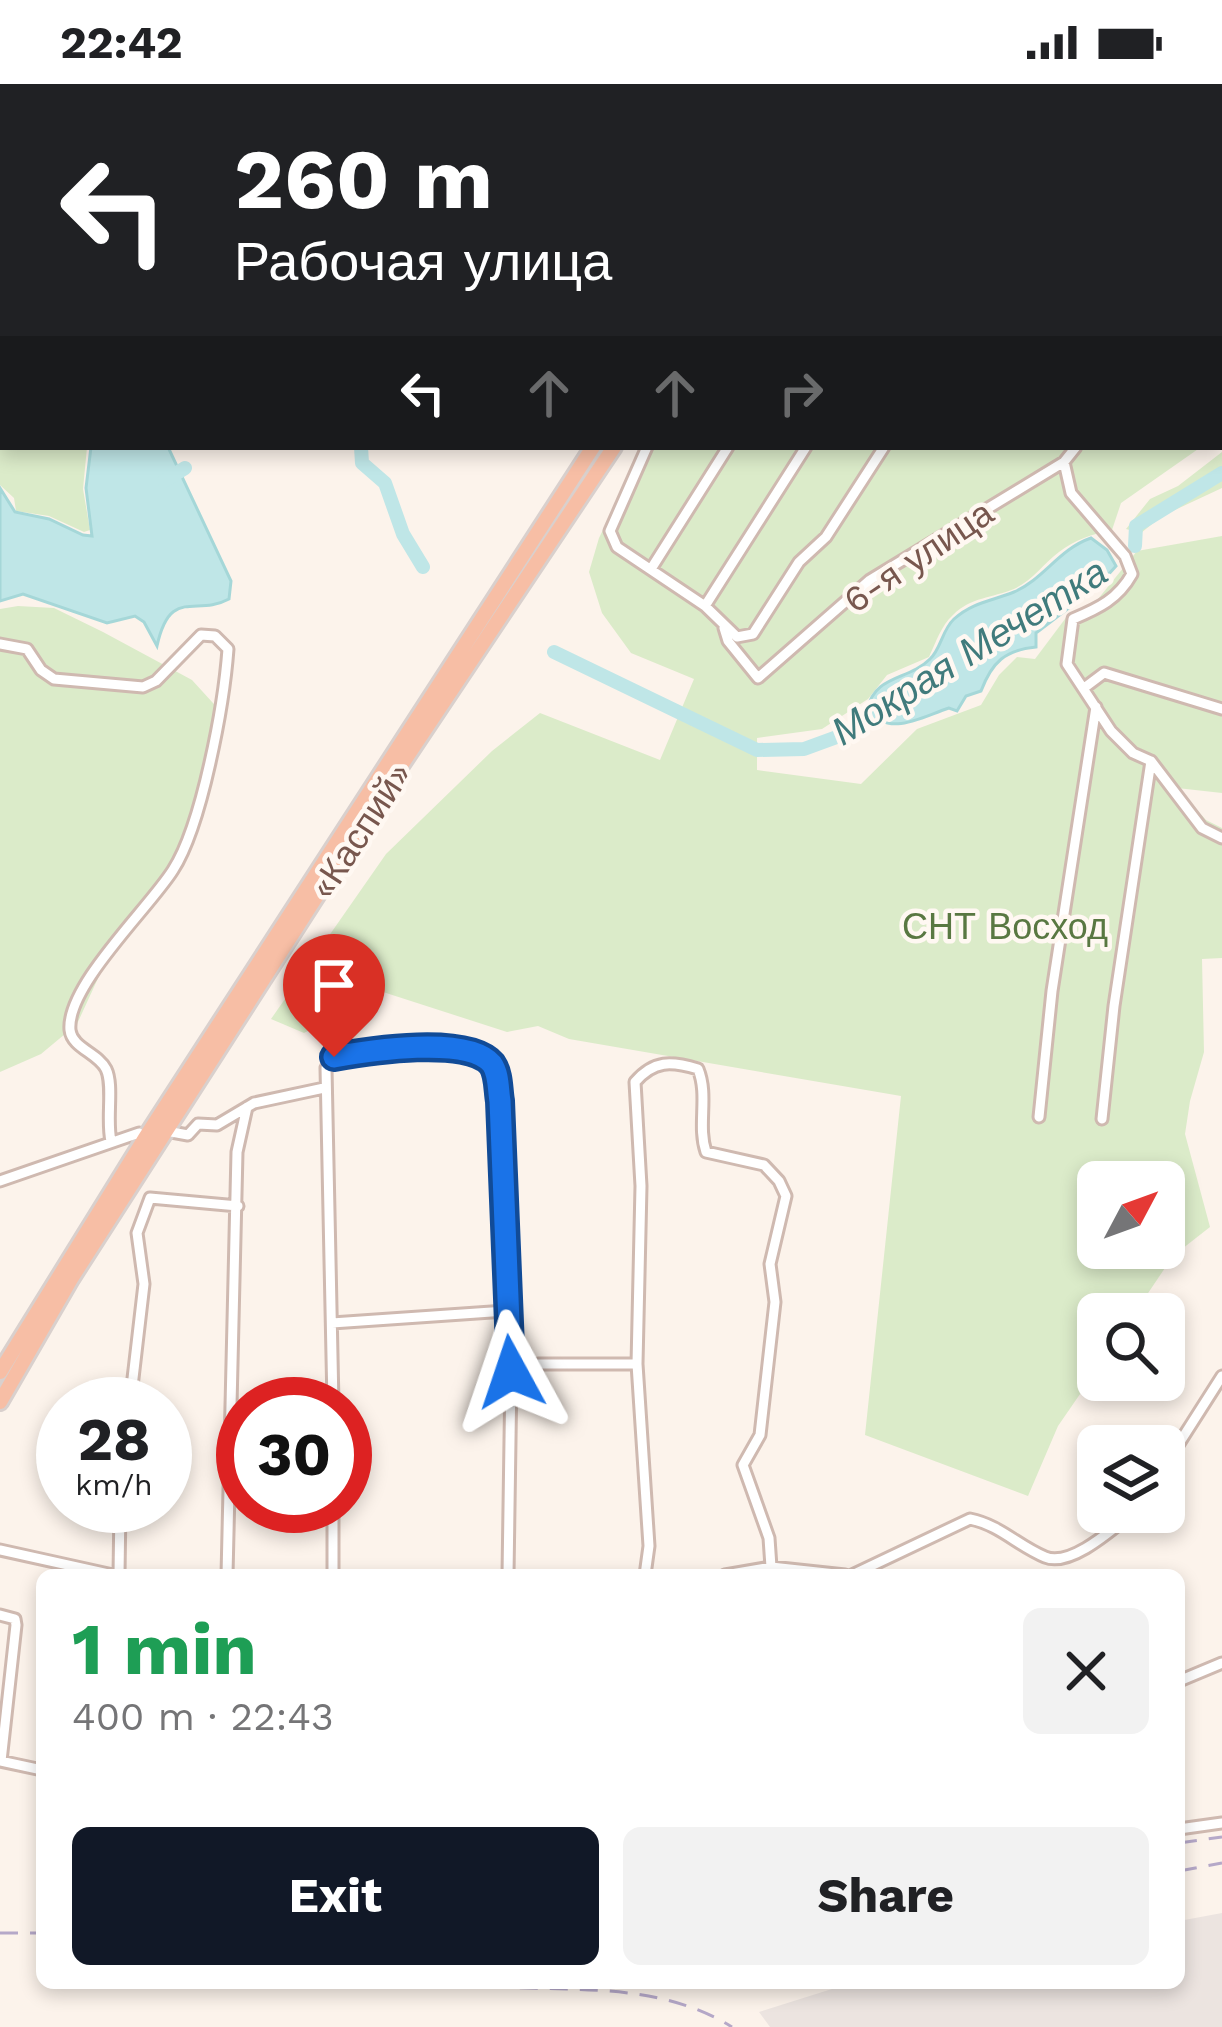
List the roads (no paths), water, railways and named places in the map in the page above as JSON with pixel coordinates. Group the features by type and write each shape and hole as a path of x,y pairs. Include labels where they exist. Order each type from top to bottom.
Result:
{"highway":[{"name":"«Каспий»","path":"0,1372 591,450"},
{"name":"«Каспий»","path":"0,1402 151,1132 612,450"}],"street":[{"path":"646,450 610,531 617,547 705,606 737,637 753,634 800,562 826,537 882,450"},
{"path":"651,569 726,450"},
{"path":"705,606 804,450"},
{"name":"6-я улица","path":"723,626 728,641 758,678 870,580 1064,462 1074,450"},
{"path":"1064,462 1071,493 1125,556 1132,574 1123,590 1100,608 1073,619 1067,664 1111,731 1133,753 1151,761 1202,828 1222,838"},
{"path":"0,644 27,649 40,670 53,679 143,687 156,681 201,635 215,636 228,649 202,795 174,868 90,979 74,1012 70,1029 74,1041 96,1055 109,1075 111,1141"},
{"path":"1084,688 1104,673 1222,709"},
{"path":"1039,1118 1058,949 1096,707"},
{"path":"1102,1119 1151,761"},
{"path":"333,1377 326,1068 334,1057 404,1045 472,1051 490,1062 500,1101 511,1372 508,1569"},
{"path":"646,1569 649,1546 637,1364 641,1186 635,1082 657,1064 675,1062 698,1069 703,1082 701,1139 706,1152 764,1165 786,1196 770,1264 776,1302 760,1435 743,1466 769,1538 771,1567"},
{"path":"0,1180 111,1141 151,1132 188,1135 198,1124 217,1125 247,1107 324,1088"},
{"path":"226,1569 237,1152 247,1107"},
{"path":"133,1377 144,1284 137,1233 151,1198 238,1206"},
{"path":"332,1323 506,1311"},
{"path":"511,1372 538,1364 637,1364"},
{"path":"1185,1434 1222,1376"},
{"path":"862,1569 970,1520 988,1522 1047,1559 1063,1559 1107,1533"},
{"path":"116,1569 118,1533"},
{"path":"333,1533 333,1569"},
{"path":"0,1550 88,1569"},
{"path":"760,1569 790,1569"},
{"path":"0,1615 15,1619 16,1625 0,1761 36,1769"},
{"path":"1185,1678 1222,1663"},
{"path":"1185,1827 1222,1823"}],"water":[{"path":"91,450 169,450 231,581 229,599 177,610 162,627 157,646 144,622 135,616 107,623 23,594 0,601 0,488 15,512 92,536 86,488"},
{"path":"1091,538 1107,550 1116,566 1099,585 1036,633 1036,647 1001,659 981,691 966,696 957,711 949,708 895,724 867,710 877,690 930,659 961,613 1025,586"}],"waterway":[{"name":"Мокрая Мечетка","path":"361,450 362,463 385,483 403,534 423,567"},
{"name":"Мокрая Мечетка","path":"164,481 185,468"},
{"name":"Мокрая Мечетка","path":"1135,546 1136,526 1222,473"},
{"name":"Мокрая Мечетка","path":"554,652 757,750 804,749 845,734 888,707"}],"railway":[{"path":"1185,1842 1222,1837"},
{"path":"1185,1870 1222,1863"},
{"path":"0,1933 36,1933"},
{"path":"573,1989 667,2000 732,2027"}],"park label":[{"name":"СНТ Восход","path":"1005,926"}]}
